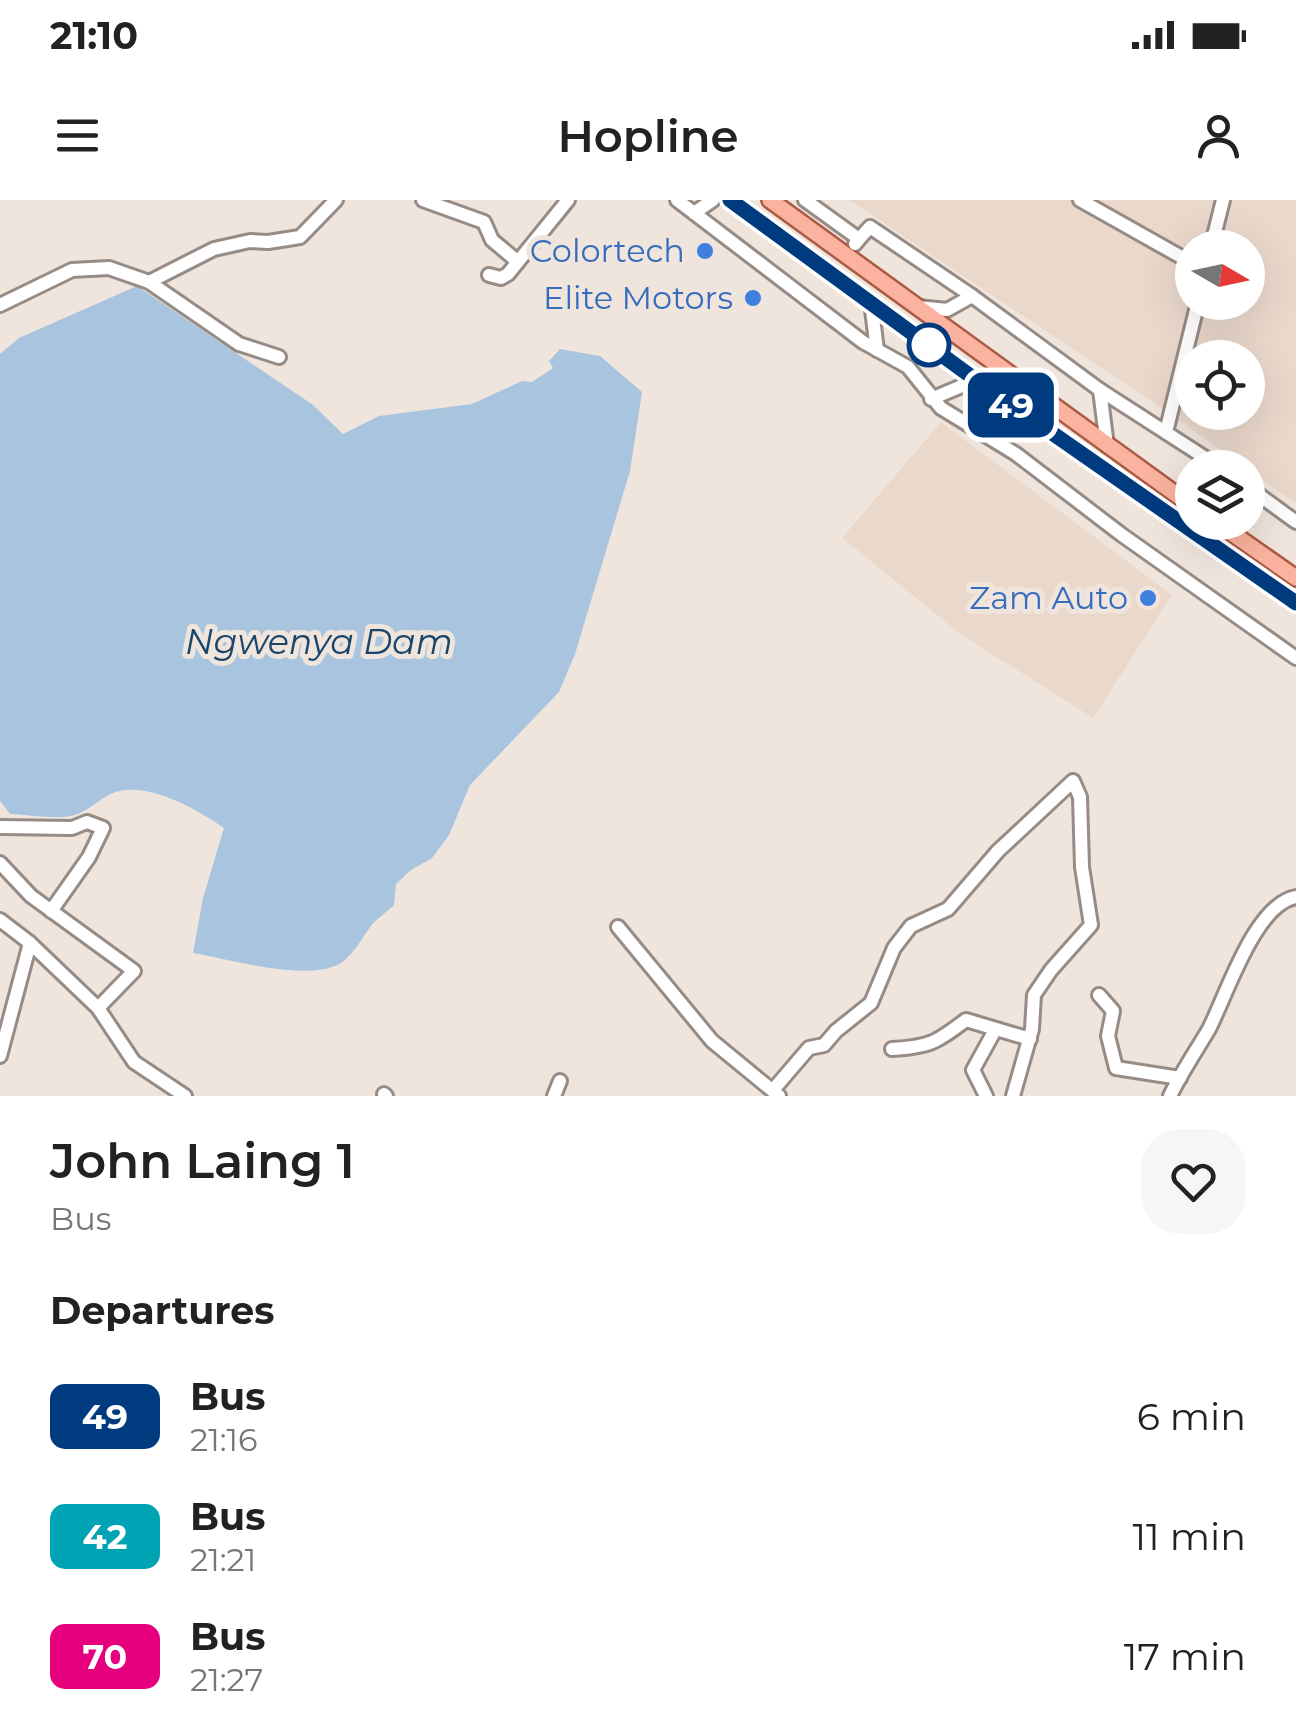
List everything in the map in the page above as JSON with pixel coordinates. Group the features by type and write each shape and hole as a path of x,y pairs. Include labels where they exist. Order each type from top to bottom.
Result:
{"main road":[{"path":"730,200 976,380 1296,604"},
{"path":"770,200 1175,494"},
{"path":"1242,540 1296,578"}],"street":[{"path":"149,282 214,249 300,237 336,200"},
{"path":"424,200 484,222 492,240 518,261"},
{"path":"490,275 501,278 508,274 568,200"},
{"path":"677,200 877,350 908,366 931,399 1016,454 1122,535 1296,658"},
{"path":"694,214 713,200"},
{"path":"805,200 859,239"},
{"path":"1080,200 1175,254"},
{"path":"1216,230 1223,200"},
{"path":"847,256 870,227 1100,390 1193,450"},
{"path":"0,305 72,270 109,268 149,282 240,344 280,357"},
{"path":"916,306 948,310 972,296"},
{"path":"871,302 877,350"},
{"path":"1166,432 1194,320"},
{"path":"931,399 976,380"},
{"path":"1100,390 1107,446"},
{"path":"1265,499 1296,522"},
{"path":"618,927 712,1041 776,1093 809,1048 824,1045 870,1003 901,937 922,920 948,909 998,851 1073,781 1080,797 1082,867 1091,925 1034,995 1030,1039 1013,1096"},
{"path":"0,827 72,828 86,822 103,828 89,857 51,911"},
{"path":"0,863 17,884 134,971 98,1008"},
{"path":"1170,1096 1256,934 1283,899 1296,897"},
{"path":"0,920 98,1008 134,1062 185,1096"},
{"path":"0,1056 30,943"},
{"path":"1099,994 1113,1011 1108,1036 1116,1068 1180,1078"},
{"path":"892,1049 944,1039 963,1021 1030,1039"},
{"path":"986,1096 972,1070 995,1030"},
{"path":"554,1096 560,1081"}],"shaded area":[{"path":"849,200 1296,200 1296,503 1265,481 1265,450 1221,450 1193,430 1265,430 1265,340 1175,340 1175,418"},
{"path":"941,422 1172,595 1093,718 962,635 842,538"}],"water":[{"name":"Ngwenya Dam","path":"137,286 313,405 343,434 379,416 472,404 522,381 532,382 553,368 549,361 560,349 600,356 642,392 630,471 575,654 559,692 470,785 449,835 432,858 396,884 394,905 373,923 346,959 327,969 289,970 193,953 203,898 224,828 184,804 152,792 121,791 78,814 51,817 10,814 0,801 0,354 19,338"}],"bus line":[{"name":"49","path":"730,200 976,380 1296,603"}],"place":[{"name":"Colortech","path":"705,251"},
{"name":"Elite Motors","path":"753,298"},
{"name":"Zam Auto","path":"1148,598"}]}
